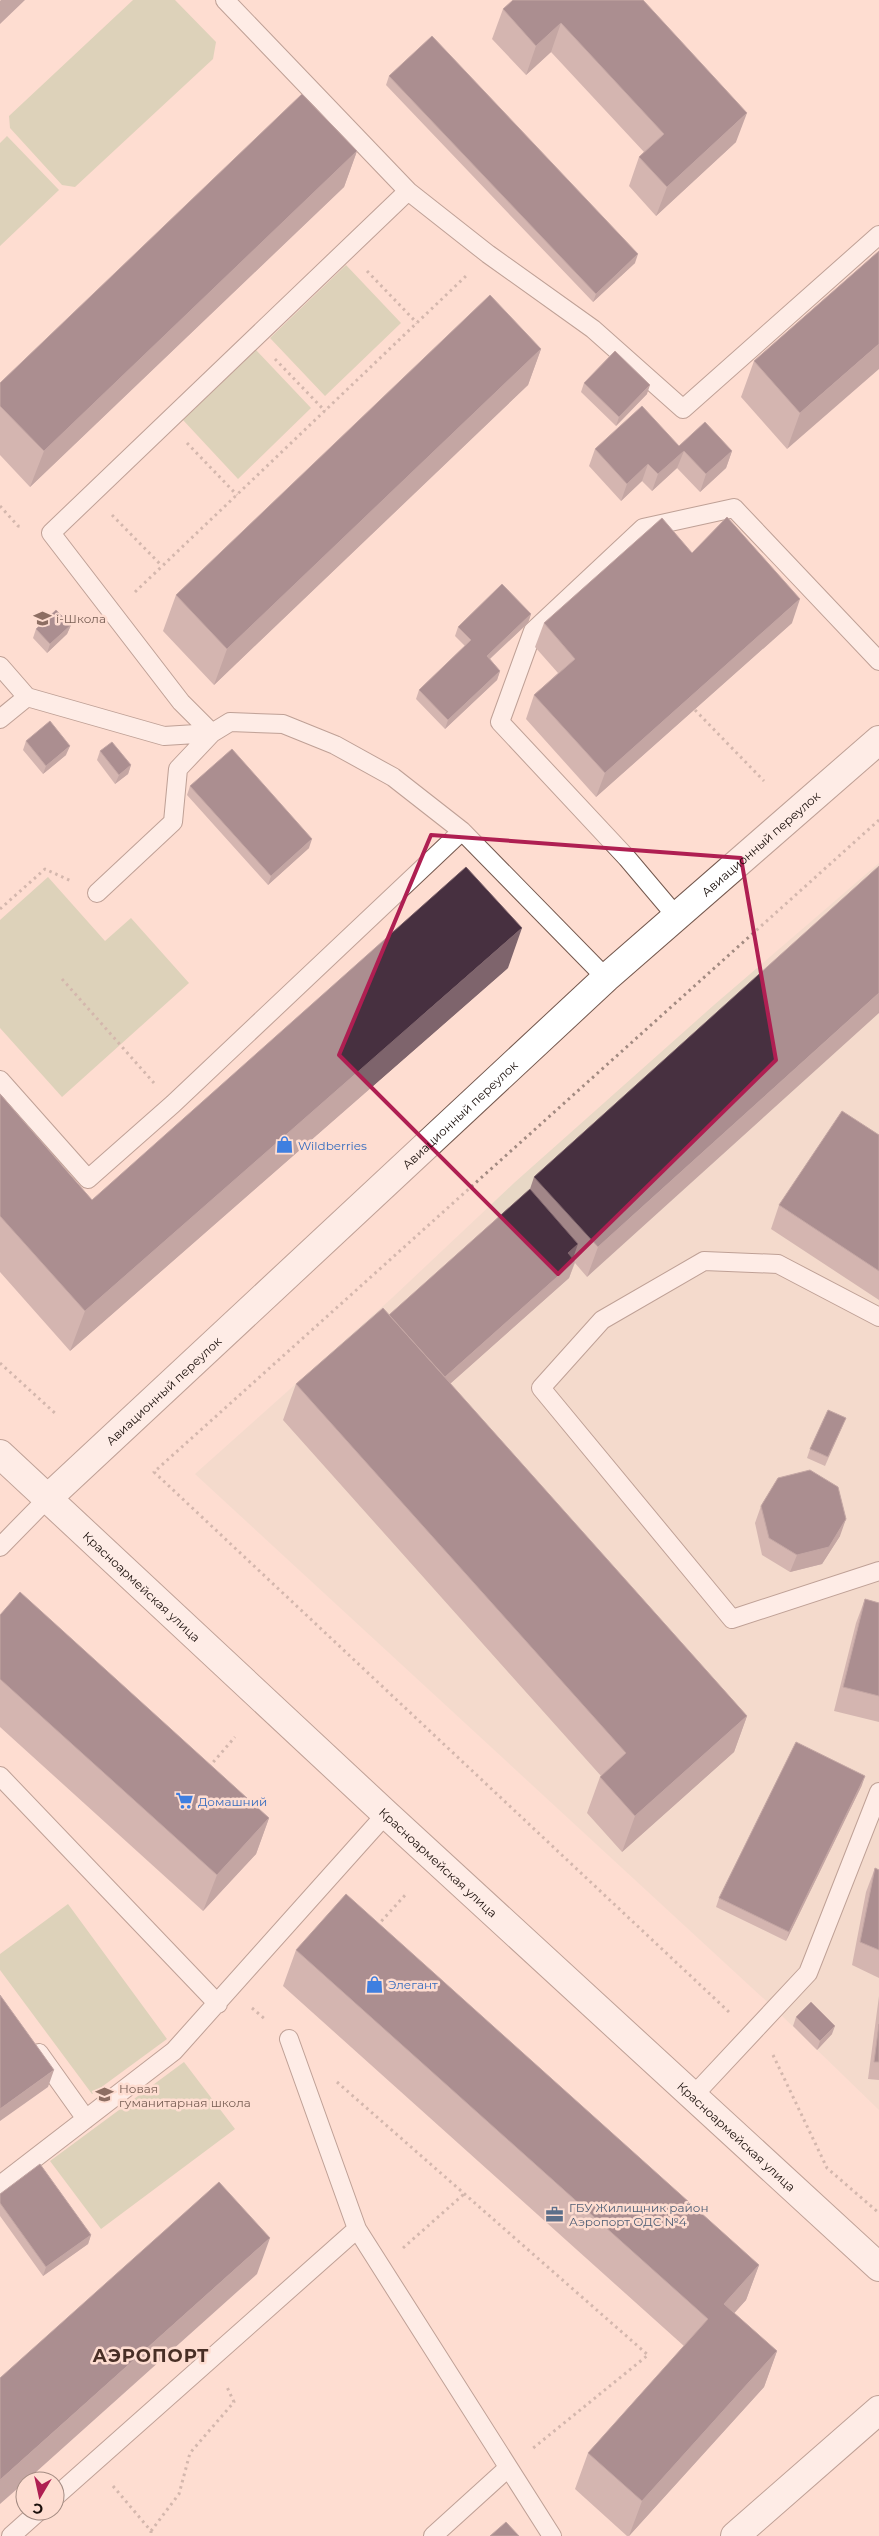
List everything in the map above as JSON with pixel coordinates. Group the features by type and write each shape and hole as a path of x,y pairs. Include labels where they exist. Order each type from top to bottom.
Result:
{"street":[{"name":"Авиационный переулок","path":"47,1499 606,978 879,740"},
{"name":"Красноармейская улица","path":"0,1454 386,1814 877,2262"},
{"path":"735,2536 879,2410"}],"lane":[{"path":"225,0 408,191 488,254 593,329 683,409 879,235"},
{"path":"212,733 181,702 51,533 408,191"},
{"path":"676,916 627,858 500,722 533,630 643,528 734,508 879,661"},
{"path":"0,666 27,697 164,736 212,733"},
{"path":"0,720 27,697"},
{"path":"97,893 173,822 178,770 212,733 230,722 283,724 335,745 393,777 462,831 606,978"},
{"path":"0,1080 88,1178 173,1104 462,831"},
{"path":"879,1317 778,1264 704,1261 602,1320 541,1388 732,1619 879,1571"},
{"path":"0,1547 47,1499"},
{"path":"0,1776 218,2004"},
{"path":"693,2096 808,1973 879,1792"},
{"path":"0,2186 174,2051 386,1814"},
{"path":"29,2038 86,2119"},
{"path":"289,2039 357,2229 552,2536"},
{"path":"65,2488 357,2229"},
{"path":"433,2536 508,2468"},
{"path":"11,2536 28,2521"}],"path":[{"path":"347,249 417,322"},
{"path":"113,613 488,254"},
{"path":"255,337 325,411"},
{"path":"167,422 237,495"},
{"path":"92,494 162,566"},
{"path":"0,506 18,526"},
{"path":"695,710 764,781"},
{"path":"879,820 154,1472 772,2052 827,2168 879,2213"},
{"path":"0,909 45,869 97,893"},
{"path":"62,979 173,1104"},
{"path":"0,1362 57,1415"},
{"path":"205,1771 235,1737"},
{"path":"369,1920 376,1927 407,1893"},
{"path":"230,1990 289,2039"},
{"path":"333,2078 648,2354 508,2468"},
{"path":"381,2267 464,2194"},
{"path":"150,2536 151,2531 179,2494 190,2453 234,2402 212,2358"},
{"path":"94,2463 151,2531"}],"highlighted area":[{"path":"431,835 741,858 776,1060 558,1274 339,1055"}],"shaded area":[{"path":"879,863 879,2110 776,2010 195,1474 392,1298 514,1183 714,1005"}],"green space":[{"path":"133,0 175,0 216,42 213,59 75,187 62,185 10,128 9,116"},
{"path":"7,136 59,190 0,246 0,143"},
{"path":"346,265 401,323 325,396 270,338"},
{"path":"256,350 311,408 238,479 183,420"},
{"path":"48,877 105,941 131,918 189,983 62,1097 0,1028 0,920"},
{"path":"68,1904 167,2039 92,2094 0,1970 0,1954"},
{"path":"184,2062 235,2129 101,2229 50,2161"}],"building":[{"path":"513,0 643,0 747,113 667,187 639,157 664,134 561,23 536,46 503,9"},
{"path":"432,36 638,254 596,294 389,76"},
{"path":"302,94 357,151 44,451 0,406 0,383"},
{"path":"879,251 879,344 800,413 754,361"},
{"path":"490,295 541,349 227,649 176,595"},
{"path":"615,351 650,385 619,417 584,383"},
{"path":"642,406 679,446 705,422 732,451 706,474 684,451 658,474 648,464 627,484 595,449"},
{"path":"727,517 800,599 605,773 534,695 575,659 544,623 662,518 692,553"},
{"path":"502,584 531,614 487,656 500,671 448,720 419,690 471,640 458,627"},
{"path":"56,610 71,625 50,644 36,629"},
{"path":"50,721 70,746 46,766 26,741"},
{"path":"112,742 131,765 119,775 100,751"},
{"path":"232,749 312,839 271,876 190,786"},
{"path":"879,866 879,993 598,1247 534,1177"},
{"path":"466,867 522,928 85,1311 0,1216 0,1094 92,1200"},
{"path":"842,1111 879,1135 879,1271 779,1205"},
{"path":"530,1189 578,1244 568,1253 575,1261 445,1377 389,1315"},
{"path":"383,1308 747,1716 635,1816 600,1777 626,1753 296,1384"},
{"path":"828,1410 846,1418 828,1457 810,1449"},
{"path":"810,1470 838,1487 846,1519 829,1547 797,1555 769,1538 761,1506 778,1478"},
{"path":"20,1592 269,1818 217,1875 0,1679 0,1615"},
{"path":"865,1599 879,1603 879,1696 843,1687"},
{"path":"796,1742 865,1776 789,1932 719,1898"},
{"path":"875,1868 879,1870 879,1950 860,1942"},
{"path":"346,1894 759,2265 724,2304 777,2351 642,2501 588,2453 708,2319 296,1950"},
{"path":"0,1995 54,2070 0,2109"},
{"path":"811,2002 835,2026 820,2041 796,2017"},
{"path":"879,2024 879,2062 874,2062"},
{"path":"40,2164 91,2235 46,2267 0,2203 0,2194"},
{"path":"219,2182 270,2238 0,2480 0,2378"},
{"path":"506,2522 519,2536 490,2536"}],"place":[{"name":"i-Школа","path":"42,618"},
{"name":"Wildberries","path":"284,1145"},
{"name":"Домашний","path":"184,1801"},
{"name":"Элегант","path":"374,1984"},
{"name":"Новая гуманитарная школа","path":"105,2095"},
{"name":"ГБУ Жилищник район Аэропорт ОДС №4","path":"555,2214"}],"district":[{"name":"АЭРОПОРТ","path":"151,2356"}]}
